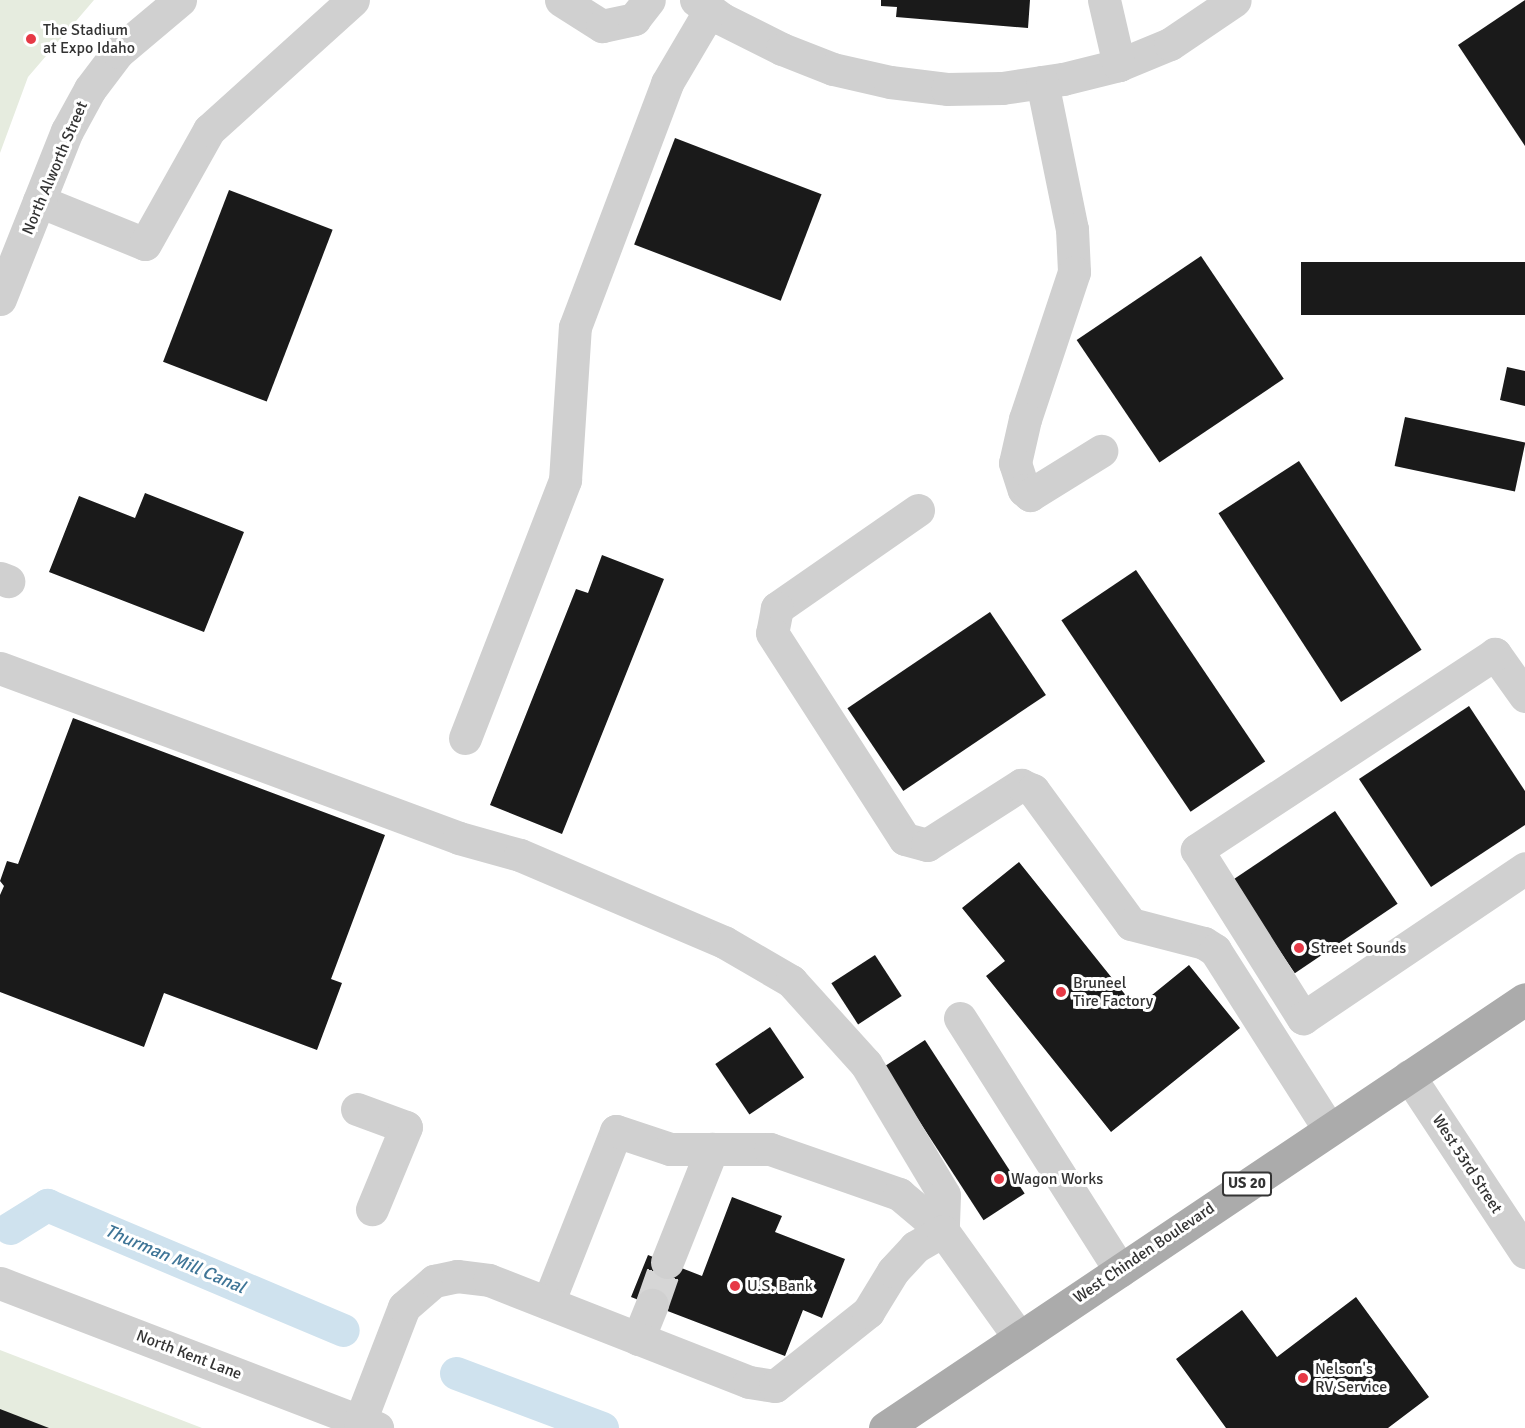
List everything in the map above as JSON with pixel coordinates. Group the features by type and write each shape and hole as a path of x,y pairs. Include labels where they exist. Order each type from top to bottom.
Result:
{"main road":[{"name":"West Chinden Boulevard","path":"885,1428 1525,999"}],"street":[{"name":"North Alworth Street","path":"0,300 67,131 90,89 118,52 180,0"},
{"path":"39,201 145,244 209,130 353,0"},
{"path":"561,0 602,26 634,19 649,0"},
{"path":"1104,0 1119,65"},
{"path":"465,738 564,480 575,327 667,83 717,7 792,53 834,69 890,82 947,89 1042,82 1119,65 1170,44 1235,0"},
{"path":"1042,82 1072,229 1074,272 1024,419 1015,463 1024,490 1030,495 1101,451"},
{"path":"918,510 777,608 772,633 905,839 927,845 1021,785 1033,790 1131,924 1204,943 1215,950 1329,1129"},
{"path":"1525,696 1495,654 1197,850 1303,1018 1525,868"},
{"path":"0,668 459,838 520,855 724,942 791,981 866,1064 944,1195 943,1231"},
{"path":"960,1018 1120,1270"},
{"name":"West 53rd Street","path":"1409,1076 1525,1252"},
{"path":"357,1109 406,1127 372,1209"},
{"path":"548,1304 616,1131 670,1149 770,1149 899,1194 943,1231 1019,1337"},
{"path":"667,1262 712,1149"},
{"path":"369,1425 404,1307 434,1281 457,1276 489,1280 749,1382 775,1386 868,1312 893,1271 915,1247 943,1231"},
{"name":"North Kent Lane","path":"0,1283 369,1425"},
{"path":"638,1339 652,1305"}],"shaded area":[{"name":"The Stadium at Expo Idaho","path":"0,0 94,0 28,77 0,153"},
{"path":"0,1350 202,1428 0,1428"}],"building":[{"path":"881,0 1030,0 1028,28 896,17 897,7 881,6"},
{"path":"1525,0 1525,146 1458,45"},
{"path":"675,138 822,194 781,301 634,244"},
{"path":"229,190 333,230 267,402 163,362"},
{"path":"1201,256 1284,379 1159,463 1077,340"},
{"path":"1301,262 1525,262 1525,315 1301,315"},
{"path":"1507,367 1525,371 1525,406 1500,400"},
{"path":"1405,417 1525,443 1515,491 1395,466"},
{"path":"1299,461 1422,650 1341,702 1218,513"},
{"path":"145,493 244,532 204,632 49,572 79,496 135,518"},
{"path":"602,555 664,579 562,834 490,805 576,589 588,593"},
{"path":"1136,570 1265,762 1191,812 1061,620"},
{"path":"990,612 1046,695 903,791 847,708"},
{"path":"1469,706 1525,791 1525,825 1431,887 1359,779"},
{"path":"73,718 385,835 331,979 342,983 317,1050 164,993 144,1047 0,992 0,895 4,886 0,881 7,861 18,864"},
{"path":"1335,811 1398,904 1295,973 1232,880"},
{"name":"Bruneel Tire Factory","path":"1019,862 1136,1008 1189,965 1240,1028 1111,1132 986,976 1005,961 962,908"},
{"path":"875,955 902,996 858,1024 831,983"},
{"path":"770,1027 804,1078 749,1114 715,1064"},
{"path":"925,1040 1025,1193 984,1220 884,1067"},
{"name":"U.S. Bank","path":"732,1197 782,1216 775,1232 845,1259 822,1318 803,1310 785,1356 631,1297 648,1255 702,1276"},
{"name":"Nelson's RV Service","path":"1356,1297 1429,1397 1388,1428 1226,1428 1176,1359 1242,1310 1277,1357"},
{"path":"0,1409 49,1428 0,1428"}],"waterway":[{"name":"Thurman Mill Canal","path":"10,1228 47,1205 343,1330"},
{"name":"Thurman Mill Canal","path":"456,1373 602,1428"}],"tunnel":[{"path":"652,1305 667,1262"}],"place":[{"name":"The Stadium at Expo Idaho","path":"31,39"},
{"name":"Street Sounds","path":"1299,948"},
{"name":"Bruneel Tire Factory","path":"1061,992"},
{"name":"Wagon Works","path":"999,1179"},
{"name":"U.S. Bank","path":"735,1286"},
{"name":"Nelson's RV Service","path":"1303,1378"}]}
